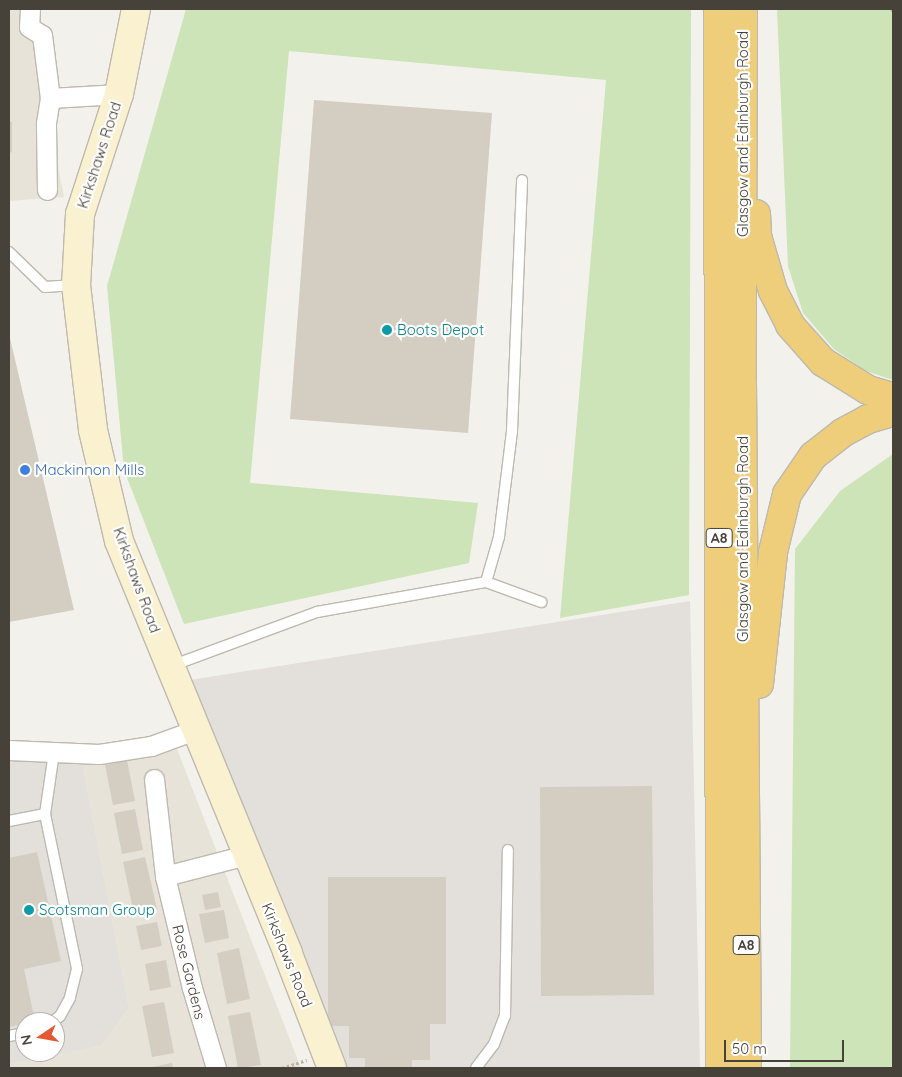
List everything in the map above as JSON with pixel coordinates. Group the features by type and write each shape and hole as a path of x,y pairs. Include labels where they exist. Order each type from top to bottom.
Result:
{"highway":[{"name":"Glasgow and Edinburgh Road","path":"718,9 720,1068"},
{"name":"Glasgow and Edinburgh Road","path":"743,18 744,822 747,1068"},
{"name":"A8","path":"743,18 757,236 773,291 790,325 822,362 868,390 893,397"},
{"name":"A8","path":"744,822 772,552 787,494 813,456 842,433 868,419 893,412"}],"street":[{"path":"30,9 29,27 42,35 50,98 46,123 46,190"},
{"name":"Kirkshaws Road","path":"136,9 119,94 80,214 76,285 93,430 120,541 246,855 288,954 332,1068"},
{"path":"50,98 119,94"},
{"path":"9,750 99,754 143,747 196,730"},
{"name":"Rose Gardens","path":"154,779 165,876 192,988 216,1068"},
{"path":"165,876 246,855"}],"lane":[{"path":"486,582 499,537 512,431 522,180"},
{"path":"9,252 45,287 76,285"},
{"path":"170,667 317,612 486,582 540,602"},
{"path":"54,752 45,814 77,969 70,998 62,1012"},
{"path":"9,821 45,814"},
{"path":"476,1068 494,1044 505,1016 508,850"}],"shaded area":[{"path":"9,9 27,9 64,197 9,201"},
{"path":"690,601 700,1068 343,1068 190,680"},
{"path":"177,749 301,1068 9,1068 9,1064 19,1062 65,1062 65,1053 101,1046 129,1008 82,762"},
{"path":"9,759 82,762 129,1008 101,1046 65,1053 65,1012 15,1012 15,1062 19,1062 9,1064"}],"green space":[{"path":"186,9 691,9 689,595 560,618 606,80 289,51 250,483 478,503 469,563 184,624 124,470 107,286"},
{"path":"777,9 893,9 893,380 866,371 834,349 803,313 788,266"},
{"path":"893,454 893,1068 790,1068 795,549 840,491"}],"building":[{"name":"Boots Depot","path":"314,100 492,113 468,433 290,419"},
{"path":"9,122 12,122 12,152 9,153"},
{"name":"Mackinnon Mills","path":"9,334 74,610 9,622"},
{"path":"127,760 135,801 113,805 105,765"},
{"path":"652,786 654,995 541,996 540,787"},
{"path":"135,809 143,850 122,854 114,813"},
{"name":"Scotsman Group","path":"37,852 61,961 24,969 33,1012 15,1012 15,1026 9,1027 9,858"},
{"path":"145,857 157,909 134,914 123,862"},
{"path":"328,877 446,877 446,1024 430,1024 430,1060 412,1060 412,1068 365,1068 365,1058 349,1058 349,1026 328,1026"},
{"path":"218,892 221,907 205,910 202,895"},
{"path":"224,910 229,938 205,943 199,914"},
{"path":"157,922 162,946 141,950 136,926"},
{"path":"239,948 250,999 227,1004 217,953"},
{"path":"166,960 171,987 150,991 145,964"},
{"path":"164,1002 174,1053 152,1057 142,1006"},
{"path":"250,1012 261,1065 238,1068 228,1016"},
{"path":"172,1063 173,1068 152,1068 152,1067"}],"place":[{"name":"Boots Depot","path":"387,330"},
{"name":"Mackinnon Mills","path":"25,470"},
{"name":"Scotsman Group","path":"29,910"}]}
